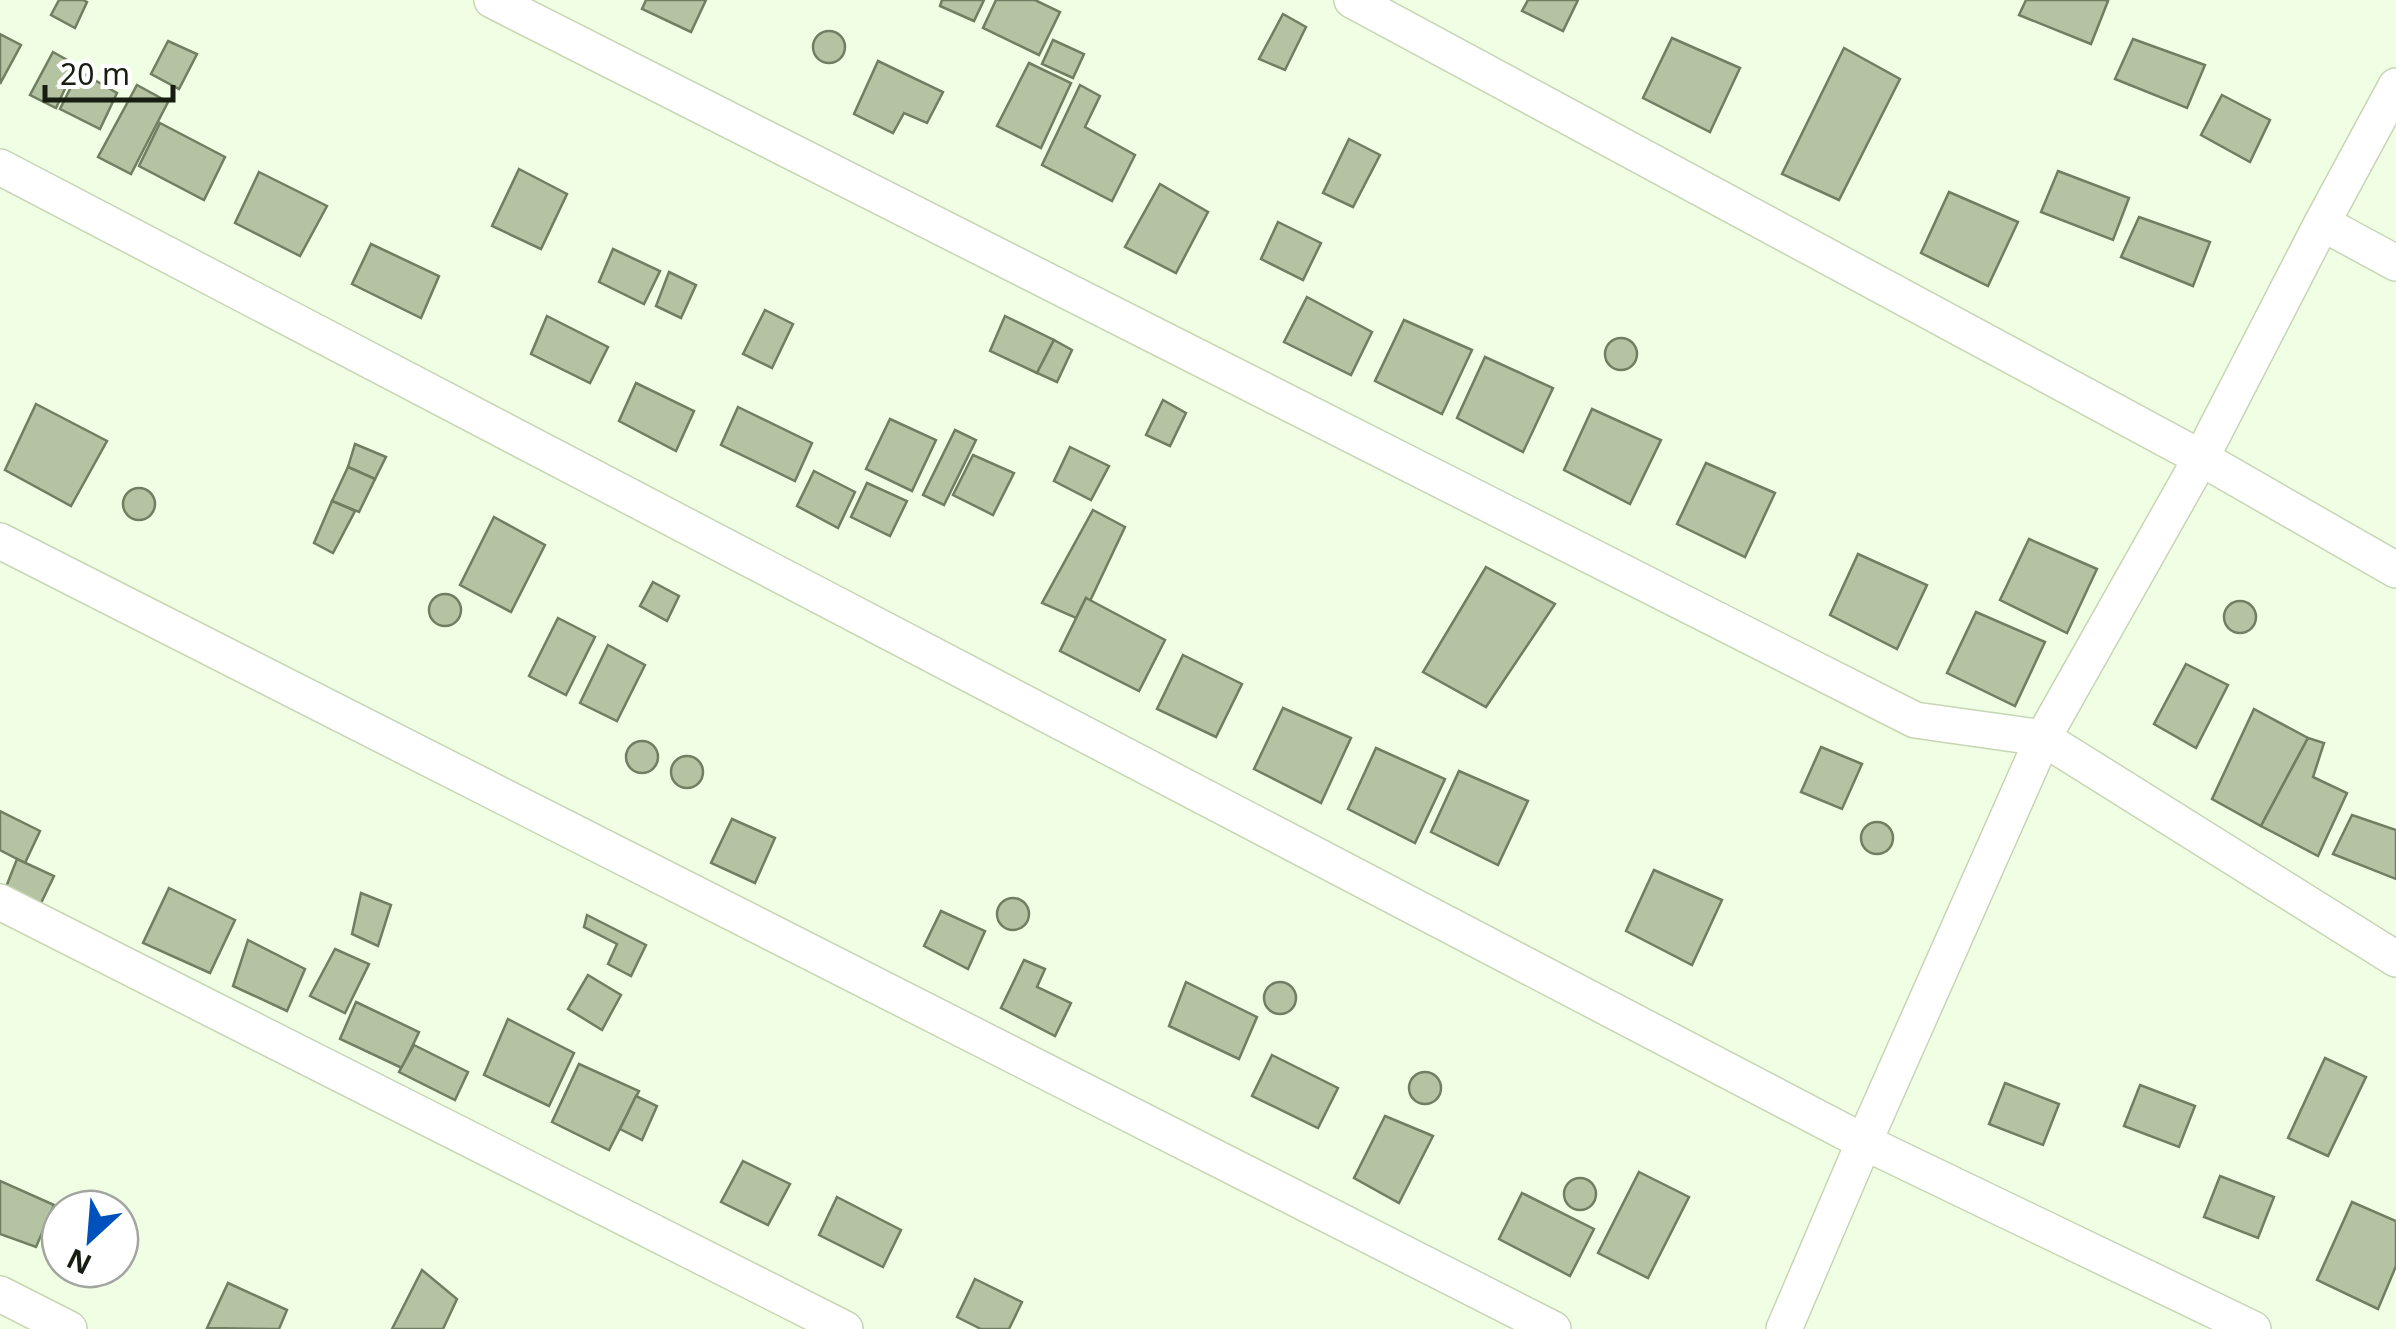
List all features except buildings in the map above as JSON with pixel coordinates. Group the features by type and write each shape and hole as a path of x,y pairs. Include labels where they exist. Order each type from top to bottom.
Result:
{"street":[{"path":"492,0 1915,720 2042,738 2396,959"},
{"path":"1352,0 2202,458 2396,570"},
{"path":"1784,1329 2042,738 2202,458 2396,86"},
{"path":"0,166 1864,1142 2252,1329"},
{"path":"2322,223 2396,263"},
{"path":"0,541 1553,1329"},
{"path":"0,902 845,1329"},
{"path":"0,1294 68,1329"}]}
